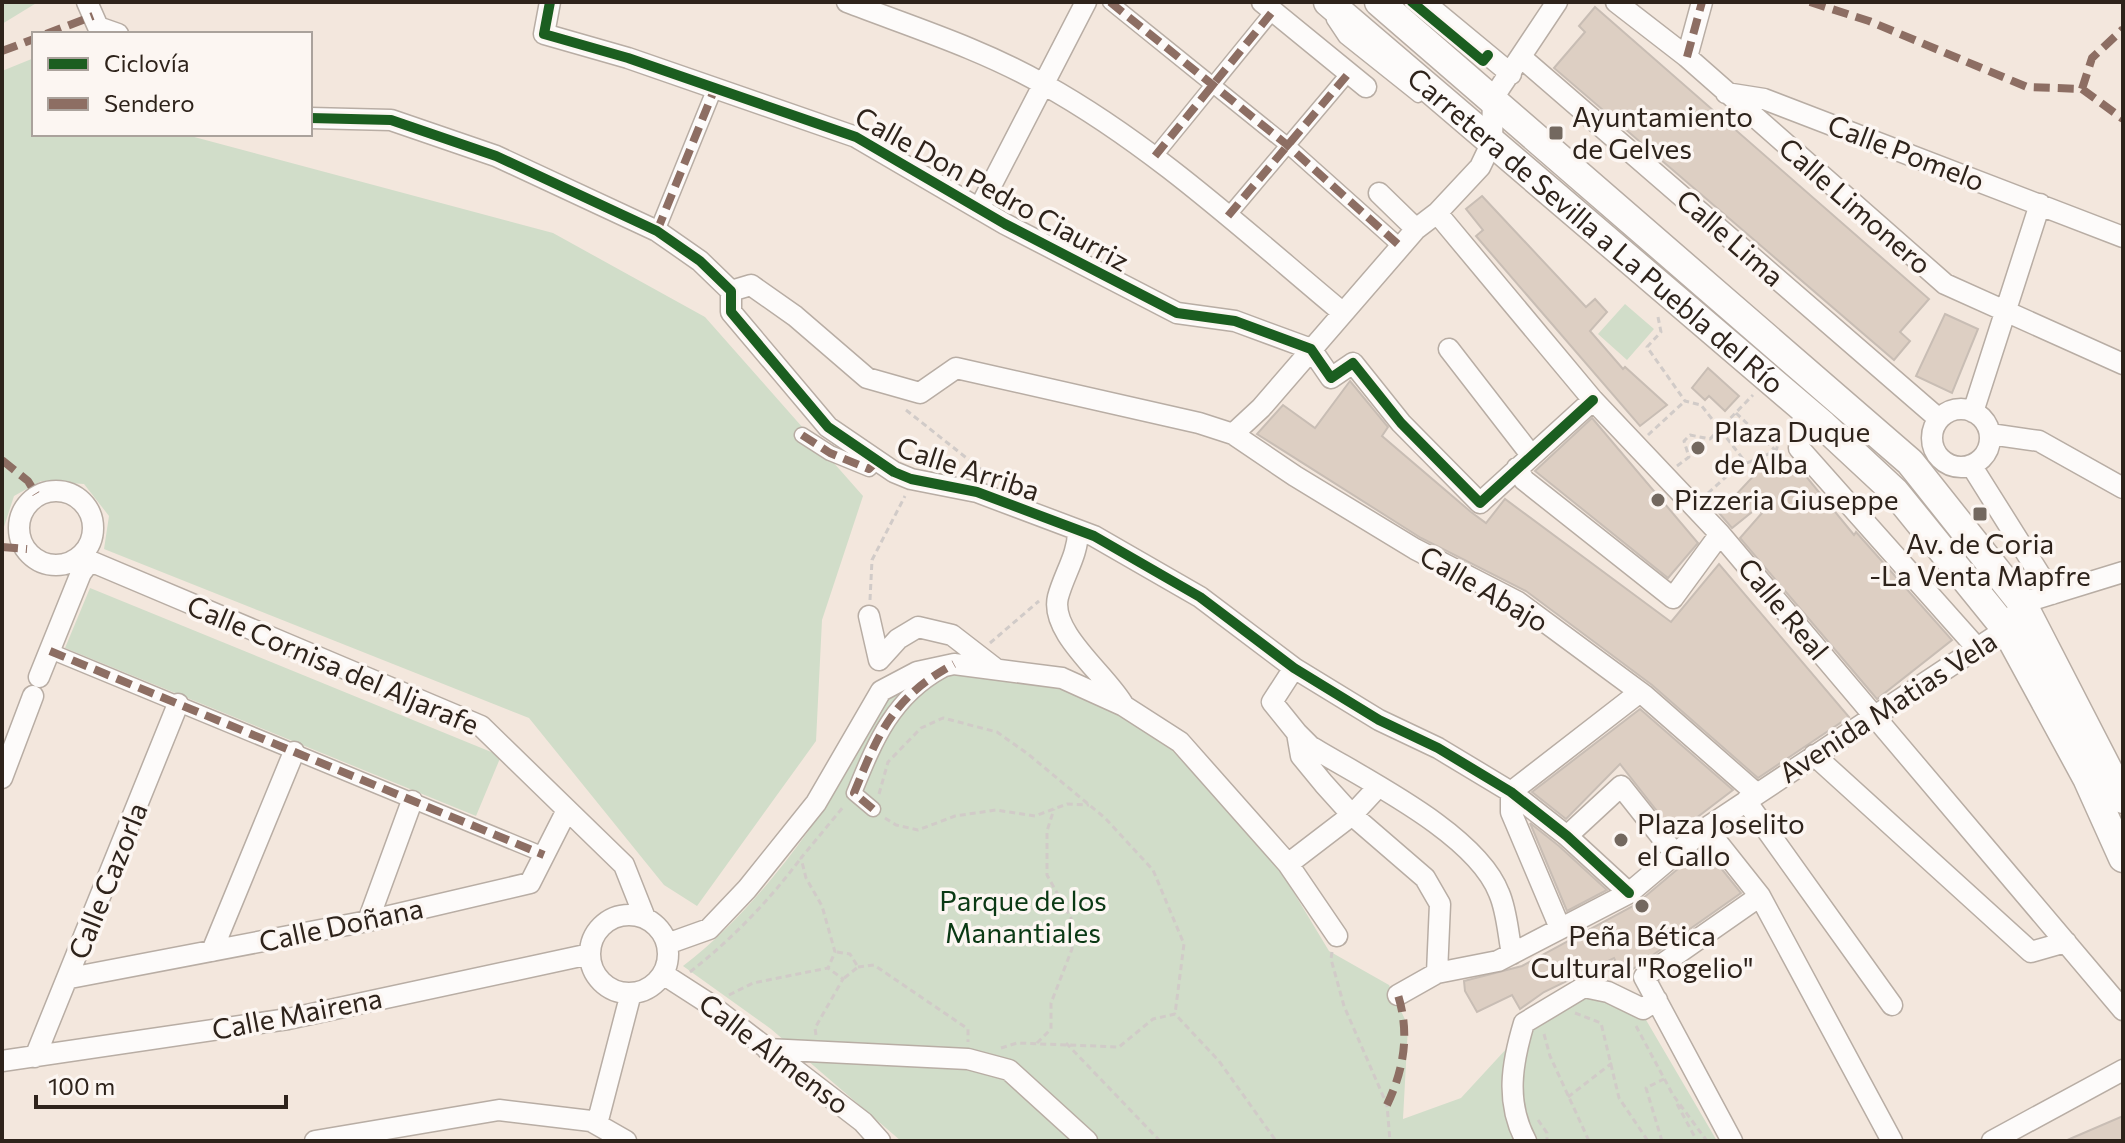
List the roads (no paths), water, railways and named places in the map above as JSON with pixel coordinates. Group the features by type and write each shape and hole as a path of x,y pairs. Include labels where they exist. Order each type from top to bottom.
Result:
{"main road":[{"name":"Carretera de Sevilla a La Puebla del Río","path":"1328,2 1804,409 1895,492 2020,617 2123,858"},
{"name":"Carretera de Sevilla a La Puebla del Río","path":"1379,2 1910,462 2020,617 2123,799"},
{"path":"2020,617 2085,700"}],"street":[{"path":"87,2 98,27 112,32"},
{"name":"Calle Don Pedro Ciaurriz","path":"550,2 544,34 856,137 1114,284 1177,313 1235,321 1311,349"},
{"path":"847,2 947,40 1046,85 1155,156 1342,312"},
{"path":"979,209 1046,85 1086,2"},
{"path":"1110,2 1286,144 1400,246"},
{"name":"Calle Lima","path":"1424,2 1447,10 1939,419"},
{"path":"1233,434 1400,246 1437,213 1480,167 1492,142 1493,98 1557,2"},
{"name":"Calle Limonero","path":"1616,2 1687,57 1945,284 2006,315 2123,364"},
{"path":"1687,57 1702,2"},
{"path":"1155,156 1213,84 1268,6 1366,87"},
{"path":"1228,216 1348,74"},
{"path":"657,231 715,88"},
{"name":"Calle Pomelo","path":"1726,93 1764,99 2123,237"},
{"name":"Calle Arriba","path":"312,118 391,120 496,156 657,231 700,261 731,291 731,312 740,323 828,427 849,439 875,463 911,479 977,492 1094,536 1200,597 1294,668 1379,720 1438,748 1511,792 1567,836 1629,893"},
{"path":"1379,193 1416,229"},
{"path":"1973,412 2040,204"},
{"name":"Calle Real","path":"1437,213 1593,400 1720,534 2123,1010"},
{"name":"Calle Abajo","path":"731,291 751,285 795,316 867,378 920,393 956,368 1199,423 1233,434 1415,549 1518,602 1640,692 1752,797 1892,1005"},
{"path":"1311,349 1331,378 1353,363 1401,423 1480,503 1593,400"},
{"path":"1449,349 1524,462 1524,480 1673,598 1720,534"},
{"path":"1804,409 1799,448 1977,648"},
{"path":"1955,410 1973,412 1987,425 1990,434 1986,453 1971,465 1952,465 1937,454 1932,436 1939,419 1955,410"},
{"path":"1990,434 2039,441 2123,488"},
{"path":"802,435 830,453 869,469 875,463"},
{"path":"1971,465 2052,594"},
{"path":"1078,531 1078,545 1057,599 1061,622 1074,645 1115,690 1124,706"},
{"name":"Calle Cornisa del Aljarafe","path":"50,651 86,559 481,726 624,865 645,918"},
{"name":"Avenida Matias Vela","path":"1400,1001 1437,973 1498,961 1629,893 1706,828 1977,648 2052,594 2122,575"},
{"path":"869,616 879,660 898,639 918,627 952,635 996,669"},
{"path":"2,778 50,651 544,855"},
{"path":"873,809 854,793 884,723 904,698 954,664"},
{"path":"667,944 709,929 747,889 816,803 881,691 917,672 954,664 1062,678 1124,706 1180,742 1288,864 1337,936"},
{"path":"1294,668 1272,702 1297,733 1378,787 1408,803 1466,847 1499,891 1512,954"},
{"path":"1560,928 1511,812 1511,792 1640,692"},
{"path":"2085,700 2123,776"},
{"name":"Calle Cazorla","path":"35,1057 70,978 178,704"},
{"path":"1297,733 1301,756 1352,815 1425,878 1440,904 1437,973"},
{"path":"212,951 294,752"},
{"path":"1814,755 2031,952 2066,942"},
{"path":"1567,836 1621,786 1675,854"},
{"path":"1288,864 1352,815 1378,787"},
{"path":"368,921 412,801"},
{"name":"Calle Doñana","path":"70,978 368,921 530,883 567,810"},
{"path":"1706,828 1760,896 1892,1141"},
{"path":"1732,1141 1650,1004 1644,977 1760,896"},
{"path":"620,915 645,918 656,925 667,944 670,978 631,993 607,986 598,978 590,954 592,941 608,921 620,915"},
{"name":"Calle Mairena","path":"2,1061 288,1019 590,954"},
{"name":"Calle Almenso","path":"670,978 863,1122 880,1141"},
{"path":"1526,1141 1518,1126 1511,1068 1524,1023 1554,1001 1584,987 1650,1004"},
{"path":"597,1124 631,993"},
{"path":"767,1049 968,1059 1009,1070 1087,1141"},
{"path":"2004,1138 2123,1070"},
{"path":"315,1141 499,1110 597,1124 626,1141"}],"lane":[{"path":"1320,2 1344,38 1426,103"},
{"path":"1437,112 1461,131 1492,142"}],"place":[{"name":"Ayuntamiento de Gelves","path":"1556,133"},
{"name":"Plaza Duque de Alba","path":"1698,448"},
{"name":"Pizzeria Giuseppe","path":"1658,500"},
{"name":"Av. de Coria -La Venta Mapfre","path":"1980,514"},
{"name":"Plaza Joselito el Gallo","path":"1621,840"},
{"name":"Peña Bética Cultural \"Rogelio\"","path":"1642,906"}],"park label":[{"name":"Parque de los Manantiales","path":"1023,917"}]}
